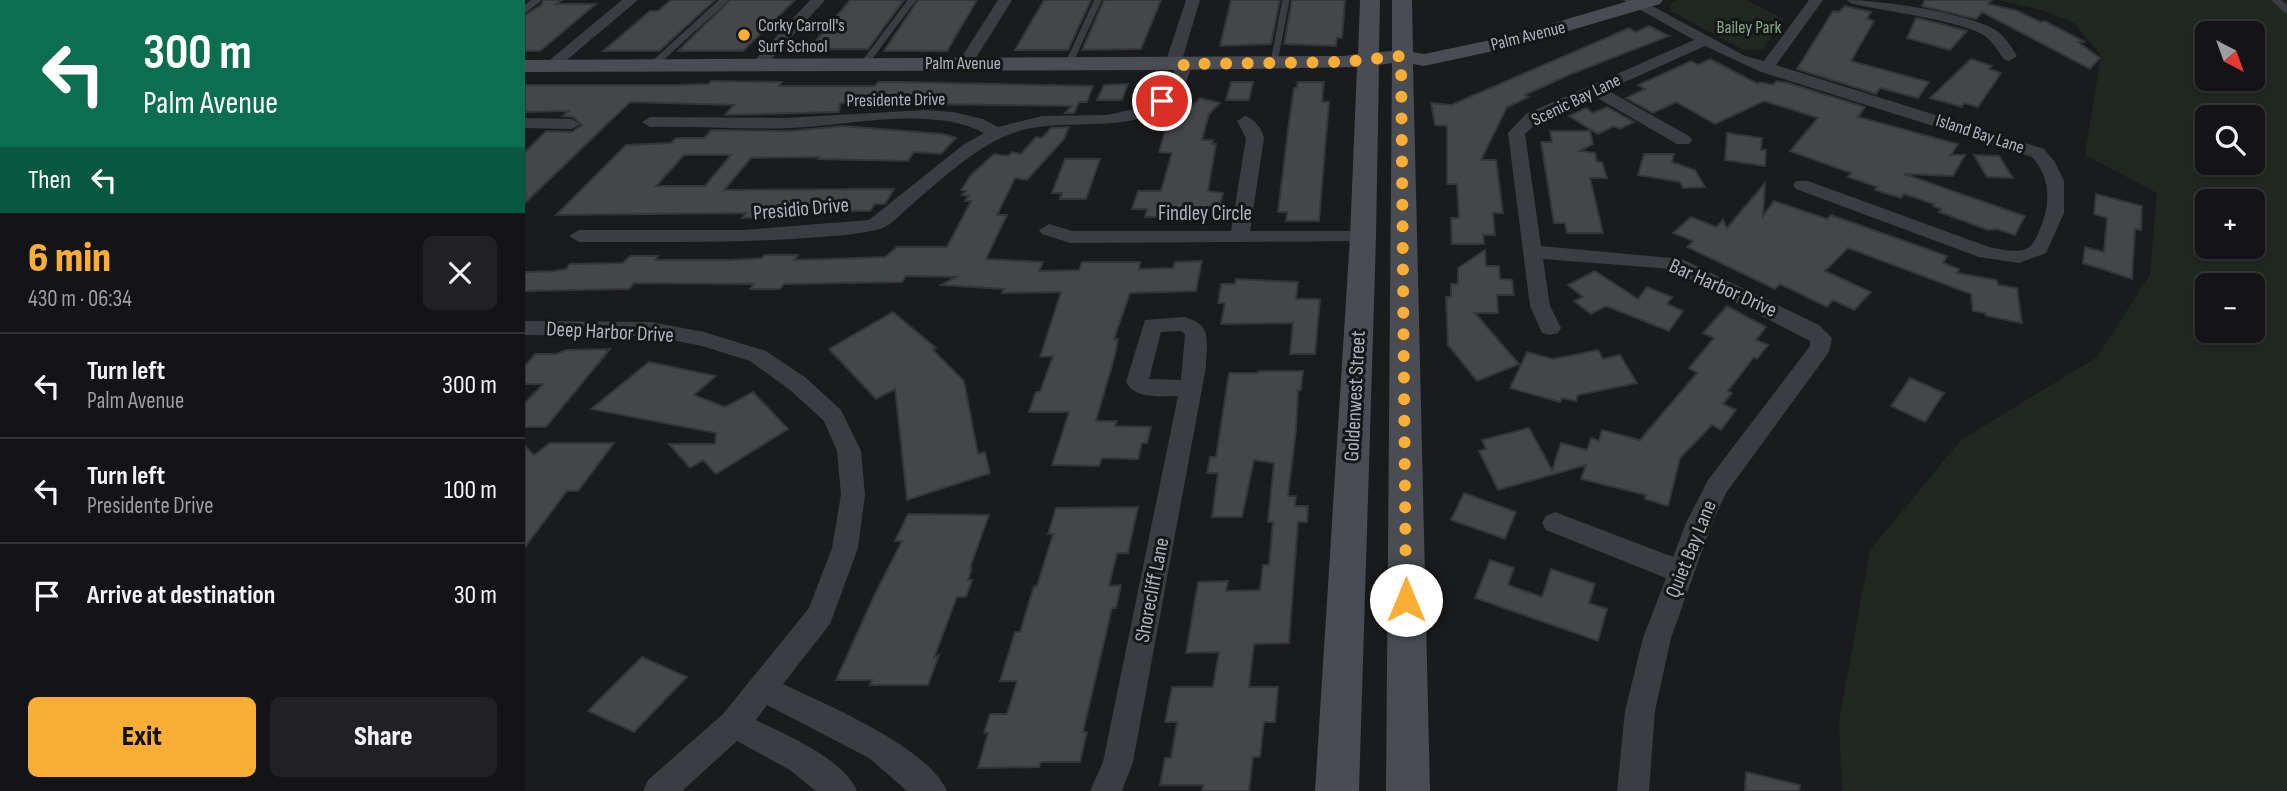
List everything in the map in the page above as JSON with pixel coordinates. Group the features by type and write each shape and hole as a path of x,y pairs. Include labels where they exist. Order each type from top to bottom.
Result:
{"main road":[{"name":"Goldenwest Street","path":"1337,791 1363,237 1370,0"},
{"path":"1402,0 1408,791"},
{"name":"Palm Avenue","path":"1401,56 1428,44 1528,22 1607,0"},
{"name":"Palm Avenue","path":"525,66 1174,64 1343,62 1401,56 1424,60 1514,41 1641,2"}],"street":[{"path":"551,66 631,0"},
{"path":"759,64 818,0"},
{"path":"966,63 1005,0"},
{"path":"997,133 1035,122 1106,121 1162,101 1193,0"},
{"path":"1766,69 1816,0"},
{"path":"1853,0 1964,23 1987,31 2001,42 2008,56"},
{"name":"Island Bay Lane","path":"1641,2 1739,59 2038,153 2048,162 2052,171 2057,188 2057,206 2052,225 2039,250 2015,257 1986,253 1802,185"},
{"name":"Scenic Bay Lane","path":"1550,328 1540,306 1535,252 1516,133 1532,118 1705,41"},
{"path":"1594,89 1683,140"},
{"name":"Presidente Drive","path":"650,122 721,120 783,123 925,116 974,120 997,133"},
{"path":"1240,236 1255,138 1254,132 1245,121"},
{"path":"527,125 572,124"},
{"name":"Presidio Drive","path":"579,236 744,236 841,230 875,225 969,149 997,133"},
{"name":"Findley Circle","path":"1049,230 1070,237 1363,237"},
{"name":"Bar Harbor Drive","path":"1535,252 1675,263 1811,330 1821,338"},
{"name":"Deep Harbor Drive","path":"525,328 651,329 704,339 758,356 798,384 833,416 849,451 853,495 845,548 820,615 734,724 659,791"},
{"name":"Quiet Bay Lane","path":"1633,791 1640,711 1657,638 1679,571 1717,487 1821,347 1821,338"},
{"name":"Shorecliff Lane","path":"1106,791 1118,762 1191,388"},
{"path":"1555,523 1679,571"},
{"path":"762,688 880,747 931,791"},
{"path":"734,724 801,759 841,791"}],"lane":[{"path":"525,9 537,0"},
{"path":"653,65 723,0"},
{"path":"864,64 912,0"},
{"path":"1069,63 1098,0"},
{"path":"1274,62 1286,0"},
{"path":"2276,0 2287,10"}],"green space":[{"name":"Bailey Park","path":"1677,0 1746,0 1784,19 1763,49 1743,50 1671,11 1670,4"},
{"path":"1998,0 2287,0 2287,791 1842,791 1839,721 1870,550 1961,440 2097,357 2150,275 2157,193 2085,155 2101,56 2074,23 2042,10"}],"building":[{"path":"543,0 562,0 556,4 596,4 540,51 525,51 525,15 541,5"},
{"path":"671,0 715,0 659,51 603,51 650,11 658,11"},
{"path":"730,0 795,0 743,51 678,51"},
{"path":"850,0 904,0 868,49 809,49"},
{"path":"918,0 977,0 947,51 884,51"},
{"path":"1044,0 1091,0 1068,50 1015,50"},
{"path":"1104,0 1161,0 1141,49 1082,50"},
{"path":"1231,0 1280,0 1271,44 1220,46"},
{"path":"1292,0 1345,0 1342,38 1337,38 1336,46 1284,44"},
{"path":"1925,0 1992,0 1988,4 2018,11 2040,22 2045,21 2085,42 2078,42 2100,58 2090,69 1982,12 1976,19 1922,6"},
{"path":"1845,6 1871,12 1867,19 1874,21 1851,61 1929,82 1918,98 1880,88 1876,94 1797,69 1833,11 1839,12"},
{"path":"1916,18 1967,31 1950,50 1907,38"},
{"path":"1649,26 1669,36 1571,74 1525,95 1529,97 1507,107 1481,160 1496,160 1503,213 1493,213 1495,235 1483,235 1484,244 1452,244 1451,218 1459,218 1457,184 1447,184 1447,126 1435,125 1431,103 1451,105 1629,28 1636,32"},
{"path":"1710,59 1758,84 1760,82 1773,85 1777,81 1788,83 1865,107 1858,117 1958,144 1951,155 1965,155 1953,176 1904,174 2025,216 2015,235 1997,229 1988,230 1939,212 1941,209 1933,206 1934,204 1904,194 1901,198 1875,190 1877,187 1848,177 1851,173 1790,151 1818,118 1764,101 1715,124 1676,102 1653,113 1626,98 1645,89 1638,85 1691,61 1698,65"},
{"path":"1971,59 1992,66 1989,69 2001,73 1978,107 1964,103 1962,107 1930,98"},
{"path":"711,81 782,82 779,86 875,86 878,82 902,82 1093,86 1087,102 1079,102 1074,113 1065,113 1072,106 840,103 839,112 725,115 734,105 630,102 525,203 525,152 546,131 572,132 582,125 573,117 563,116 569,111 525,112 525,85 679,85 709,84"},
{"path":"1231,82 1253,82 1249,100 1226,100"},
{"path":"1298,82 1324,82 1322,102 1329,102 1319,221 1286,221 1287,212 1278,212 1294,88 1297,88"},
{"path":"1128,84 1122,100 1097,100 1104,85"},
{"path":"1200,98 1220,103 1209,114 1202,140 1213,140 1212,144 1216,144 1208,191 1223,193 1219,209 1203,209 1201,216 1145,217 1147,209 1132,209 1138,191 1161,191 1172,153 1159,152 1165,131"},
{"path":"1607,107 1634,122 1620,129 1614,126 1598,134 1569,116 1586,108 1593,113"},
{"path":"843,126 944,134 956,138 941,154 914,152 908,161 818,159 819,157 751,158 724,190 894,189 885,204 875,204 870,211 839,211 841,208 775,209 769,217 742,218 746,213 556,215 626,145 671,143 676,138 704,138 711,130 789,131","holes":["684,155 731,155 705,186 656,186"]},
{"path":"1069,127 1064,139 1027,180 1015,178 997,215 1007,215 986,259 1043,262 1039,271 1079,270 1082,262 1140,262 1139,269 1173,268 1175,262 1202,261 1196,291 1130,293 1114,339 1118,339 1115,355 1096,421 1117,421 1115,426 1151,427 1147,443 1142,443 1138,459 1102,458 1099,466 1052,465 1069,412 1029,412 1036,392 1040,392 1053,356 1040,357 1061,292 1002,293 1004,289 941,285 956,277 906,276 902,282 784,284 780,289 750,289 754,284 634,283 629,289 525,291 525,272 566,269 570,264 623,263 630,256 658,256 655,260 729,260 762,258 764,255 798,255 795,260 885,257 897,247 947,247 971,201 965,201 969,196 962,195 966,191 961,190 971,175 994,154 1021,154 1036,137 1042,138 1051,128"},
{"path":"1550,131 1590,131 1593,144 1580,151 1595,153 1597,162 1602,162 1607,178 1590,178 1603,233 1567,233 1565,223 1554,223 1541,142 1552,142"},
{"path":"1727,133 1762,138 1761,150 1766,150 1765,166 1725,160"},
{"path":"1644,154 1674,154 1672,162 1695,170 1705,187 1683,188 1680,182 1638,175"},
{"path":"1974,155 1999,156 2013,178 1987,177"},
{"path":"1065,159 1100,159 1086,199 1060,199 1062,193 1052,193"},
{"path":"1765,183 1763,216 1774,201 1827,219 1831,215 1947,256 1943,263 1959,269 1957,273 1997,280 1998,285 2017,288 2022,323 1973,311 1971,294 1848,248 1825,271 1871,292 1854,310 1833,300 1827,307 1780,284 1775,289 1687,247 1693,241 1673,233 1691,217 1716,227 1723,220 1727,228"},
{"path":"2096,194 2142,206 2141,230 2135,229 2132,279 2083,263 2085,247 2104,252 2107,218 2094,214"},
{"path":"1485,250 1486,266 1499,266 1500,279 1512,280 1514,295 1497,295 1498,313 1475,313 1519,364 1477,381 1448,345 1446,297 1451,297 1451,284 1458,284 1458,268"},
{"path":"1595,271 1638,299 1647,287 1672,297 1667,304 1683,311 1669,331 1606,306 1591,314 1574,301 1583,297 1568,285"},
{"path":"1236,279 1298,282 1296,299 1320,299 1315,354 1290,354 1293,323 1221,324 1225,303 1218,303 1221,284 1235,284"},
{"path":"1727,306 1766,327 1756,340 1768,345 1757,359 1754,357 1728,391 1732,393 1723,404 1736,410 1721,430 1712,425 1680,458 1668,506 1645,499 1646,495 1581,479 1586,465 1498,490 1479,451 1486,449 1482,440 1529,428 1552,470 1561,443 1587,450 1591,438 1599,441 1602,430 1640,440 1697,373 1689,368 1714,338 1703,333"},
{"path":"893,312 936,348 933,350 964,381 978,454 985,452 990,473 907,500 895,389 876,399 829,349"},
{"path":"610,349 546,427 525,427 525,403 543,384 525,384 525,366 535,354"},
{"path":"1598,350 1603,359 1620,355 1637,383 1578,395 1576,401 1562,398 1560,402 1510,388 1527,352 1553,359"},
{"path":"649,362 716,376 694,395 725,407 753,392 788,429 716,474 703,460 690,468 669,444 715,444 716,433 591,409"},
{"path":"1303,371 1301,390 1298,390 1288,496 1296,496 1295,506 1308,506 1307,522 1298,522 1289,643 1254,644 1249,687 1278,687 1275,722 1264,722 1260,757 1253,757 1249,791 1202,791 1203,785 1160,785 1165,758 1171,758 1177,722 1165,722 1172,687 1213,687 1219,652 1186,653 1198,582 1228,581 1226,591 1260,590 1263,565 1269,565 1273,522 1268,522 1274,463 1254,460 1242,517 1212,517 1218,473 1207,473 1210,457 1216,457 1229,373"},
{"path":"1910,378 1944,393 1925,422 1891,406"},
{"path":"550,443 614,443 578,491 567,491 525,547 525,446 534,455"},
{"path":"1464,493 1516,512 1505,539 1451,520"},
{"path":"1138,507 1128,553 1117,553 1109,586 1121,585 1116,608 1112,608 1083,732 1087,732 1080,762 1041,762 1039,767 978,768 988,733 984,733 990,714 1007,714 1017,681 1000,681 1015,632 1020,632 1034,586 1037,586 1053,534 1048,534 1056,508"},
{"path":"908,514 989,515 970,568 968,580 972,580 966,597 957,597 934,658 939,655 928,685 870,685 872,680 836,680 902,541 895,541"},
{"path":"1490,560 1514,568 1508,585 1542,597 1551,569 1595,584 1589,603 1607,609 1598,641 1475,598"},
{"path":"642,657 687,677 634,732 588,711"},
{"path":"1746,772 1800,785 1799,791 1745,791"}],"place":[{"name":"Corky Carroll's Surf School","path":"744,35"}],"route":[{"path":"1162,101 1177,86 1184,64 1343,62 1401,56 1406,600"}]}
